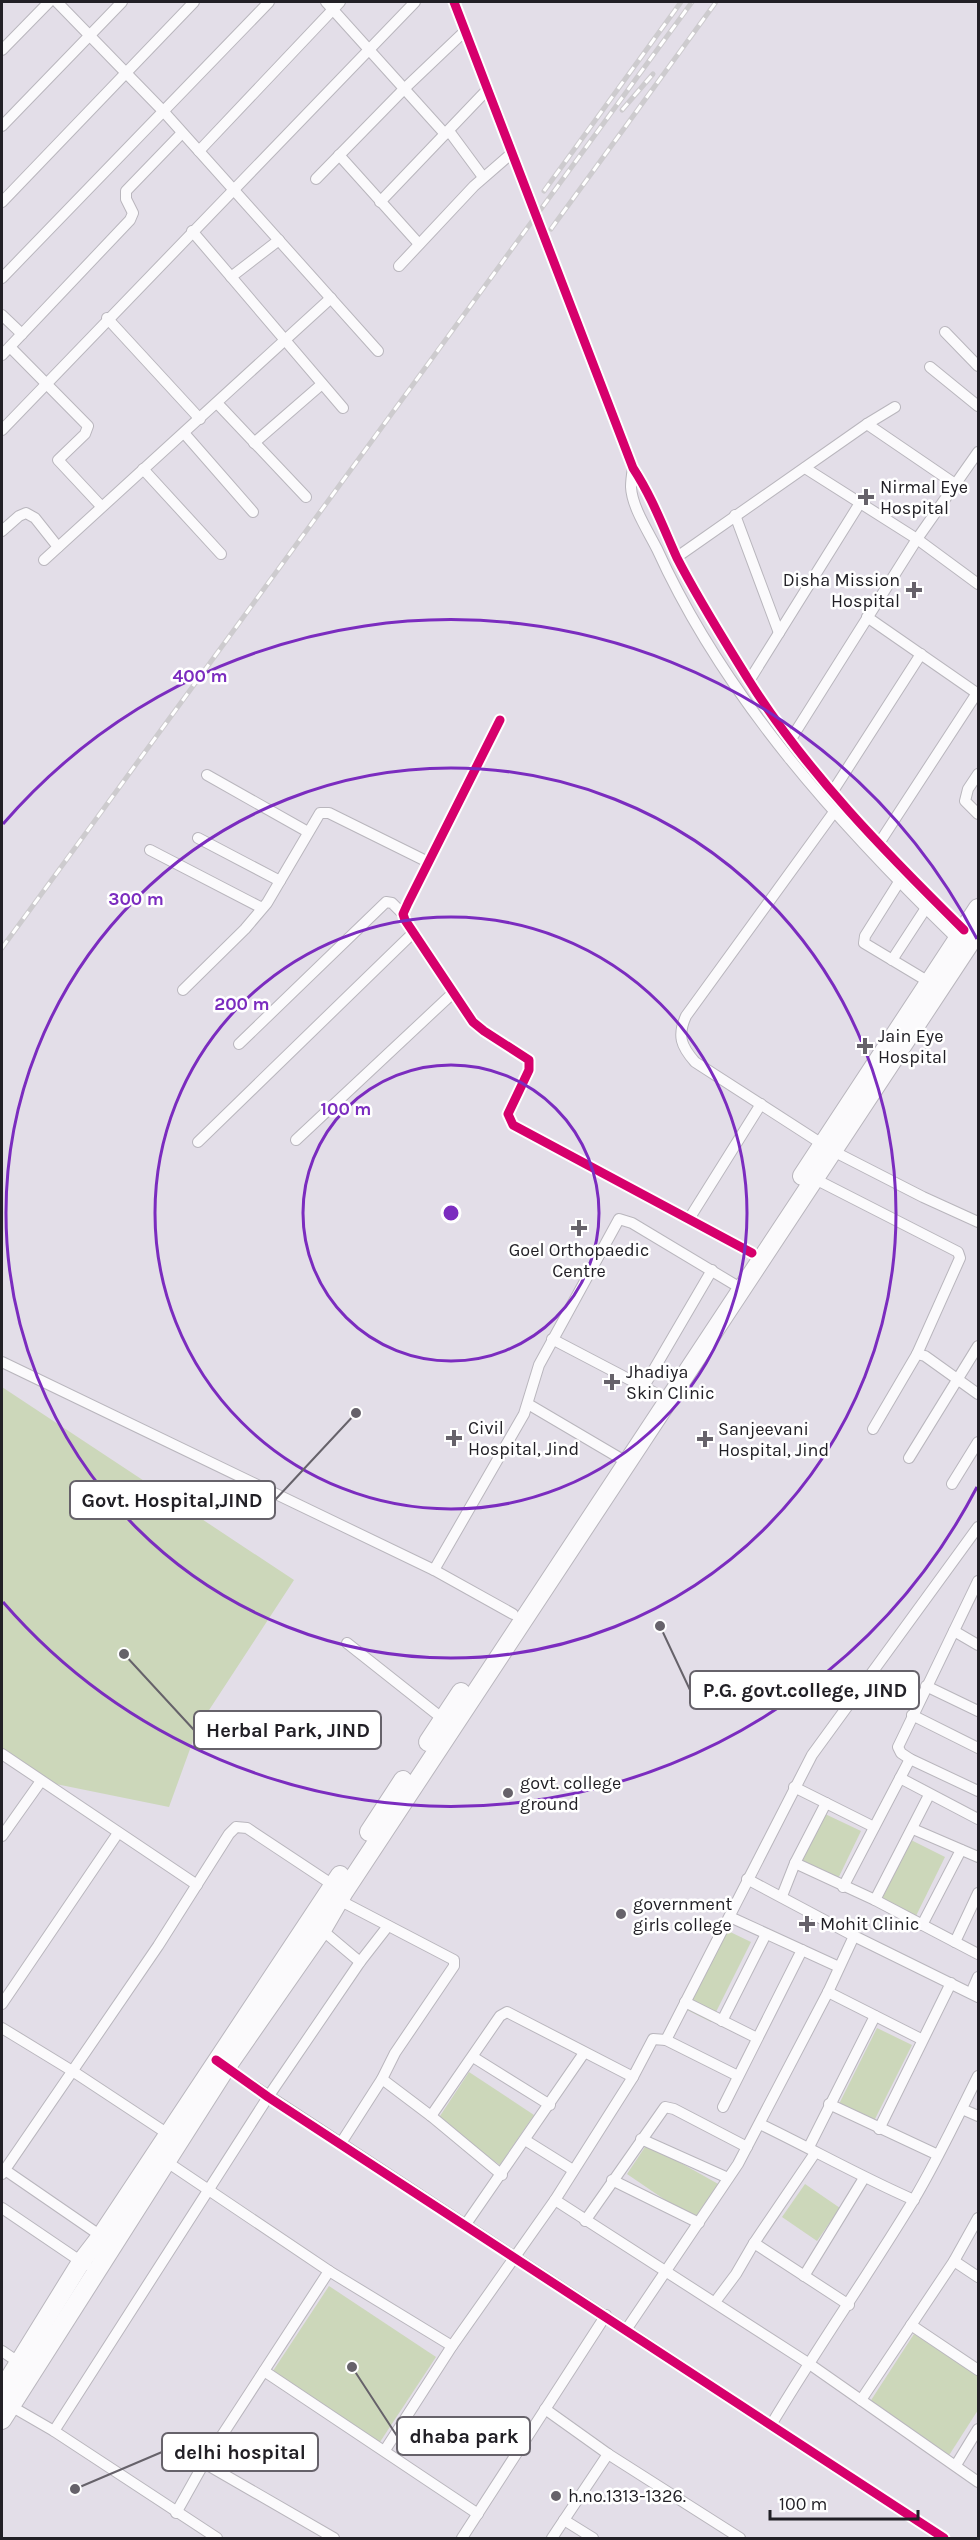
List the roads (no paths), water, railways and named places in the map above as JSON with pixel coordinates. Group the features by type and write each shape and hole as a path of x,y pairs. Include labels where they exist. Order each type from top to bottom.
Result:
{"highway":[{"path":"221,2064 322,1929 339,1892 443,1719 618,1456 651,1391 737,1286 752,1253 828,1148 967,933 978,908"},
{"path":"89,2267 101,2236 174,2138 221,2064 339,1892 737,1286 815,1179 828,1148 929,982 967,933"},
{"path":"2,2390 167,2162 174,2138"},
{"path":"5,2409 18,2370"}],"street":[{"path":"2,50 49,2"},
{"path":"57,2 164,112 378,351"},
{"path":"2,126 122,2"},
{"path":"2,202 194,2"},
{"path":"2,278 268,2"},
{"path":"2,430 46,381 415,2"},
{"path":"454,2 633,468 650,494 677,557 749,681 791,739 880,844 967,933"},
{"path":"199,151 333,4 369,50 447,132 483,177"},
{"path":"316,179 404,89 465,31"},
{"path":"381,202 487,90"},
{"path":"2,356 130,220 133,213 126,192 182,133"},
{"path":"399,266 483,177 512,153"},
{"path":"339,155 419,244"},
{"path":"192,231 343,408"},
{"path":"231,277 279,240"},
{"path":"44,560 331,298"},
{"path":"2,315 22,334"},
{"path":"107,318 200,419"},
{"path":"945,332 978,366"},
{"path":"10,347 88,426 85,434 61,456 59,463 101,506"},
{"path":"930,367 978,406"},
{"path":"254,442 322,384"},
{"path":"217,403 306,497"},
{"path":"677,557 867,424 895,407"},
{"path":"867,424 955,484"},
{"path":"184,433 253,512"},
{"path":"791,739 917,539 978,452"},
{"path":"633,468 631,487 636,503 674,586 709,645 776,741 870,853 926,908 967,933"},
{"path":"805,468 977,580"},
{"path":"143,469 221,554"},
{"path":"749,681 860,502"},
{"path":"2,531 26,513 35,518 58,547"},
{"path":"735,515 779,633"},
{"path":"867,617 978,693 880,844 870,853"},
{"path":"709,645 722,635"},
{"path":"833,791 921,654"},
{"path":"403,914 500,720"},
{"path":"978,774 968,789 965,801 978,814"},
{"path":"207,775 308,832"},
{"path":"183,990 262,908 320,813 324,812 428,862"},
{"path":"834,812 693,1007 681,1028 680,1042 695,1062 828,1148 978,1222"},
{"path":"198,838 280,881"},
{"path":"150,850 262,908"},
{"path":"899,882 863,940 867,945 929,982"},
{"path":"239,1044 386,903 392,903 403,914 412,933 478,1027 529,1060 529,1070 508,1114 513,1125 752,1253"},
{"path":"892,960 926,908"},
{"path":"198,1142 412,933"},
{"path":"296,1140 453,993"},
{"path":"689,1220 761,1104"},
{"path":"815,1179 958,1252 960,1258 917,1354 873,1429"},
{"path":"434,1570 528,1404 536,1373 552,1339 619,1219 632,1223 737,1286"},
{"path":"552,1339 651,1391 711,1270"},
{"path":"909,1458 978,1346"},
{"path":"917,1354 925,1356 978,1394"},
{"path":"2,1362 434,1570 513,1614"},
{"path":"528,1404 618,1456"},
{"path":"952,1484 978,1442"},
{"path":"666,2040 794,1787 821,1741 978,1527"},
{"path":"978,1581 898,1747 901,1753 910,1759 978,1791"},
{"path":"954,1631 978,1645"},
{"path":"347,1643 443,1719"},
{"path":"926,1686 978,1711"},
{"path":"912,1715 978,1748"},
{"path":"2,1754 197,1885"},
{"path":"843,1887 910,1759"},
{"path":"900,1778 978,1819"},
{"path":"2,1836 41,1781"},
{"path":"794,1787 874,1827"},
{"path":"875,1900 929,1795"},
{"path":"782,1896 795,1863 826,1803"},
{"path":"101,2236 3,2172 74,2072 229,1834 236,1827 242,1827 388,1926 454,1960 454,1965 395,2053 382,2079 341,2143"},
{"path":"913,1829 978,1857"},
{"path":"2,2004 118,1833"},
{"path":"922,1925 961,1850"},
{"path":"795,1863 875,1900 978,1954"},
{"path":"747,1879 854,1936 975,1995 978,1977"},
{"path":"956,1941 978,1893"},
{"path":"730,1917 839,1967"},
{"path":"54,2432 268,2097 360,1962 388,1926"},
{"path":"322,1929 360,1962"},
{"path":"722,2021 766,1934"},
{"path":"626,2330 699,2223 747,2147 828,1992 854,1936"},
{"path":"723,2107 802,1950"},
{"path":"879,2129 921,2039 951,1983"},
{"path":"828,1992 921,2039"},
{"path":"684,2002 757,2038"},
{"path":"431,2116 500,2016 507,2012 633,2076"},
{"path":"715,2302 736,2274 812,2150 830,2104 874,2016"},
{"path":"2,2028 174,2138"},
{"path":"385,2450 452,2346 555,2200 633,2076 653,2039 666,2040 738,2076"},
{"path":"466,2224 502,2175 584,2053"},
{"path":"473,2057 550,2105"},
{"path":"221,2064 268,2097 466,2224 944,2538"},
{"path":"771,2425 808,2363 849,2305 914,2200 978,2076"},
{"path":"382,2079 502,2175"},
{"path":"830,2104 938,2155"},
{"path":"585,2220 665,2107 674,2109 747,2147"},
{"path":"962,2109 978,2116"},
{"path":"760,2124 864,2178 914,2200"},
{"path":"641,2139 728,2178"},
{"path":"525,2140 573,2170"},
{"path":"167,2162 329,2271 452,2346"},
{"path":"804,2276 864,2178"},
{"path":"612,2180 699,2223"},
{"path":"555,2200 808,2363 978,2482"},
{"path":"2,2208 89,2267"},
{"path":"861,2400 954,2261 978,2218"},
{"path":"754,2243 849,2305"},
{"path":"954,2261 978,2277"},
{"path":"176,2513 204,2463 329,2271"},
{"path":"462,2538 606,2316"},
{"path":"911,2325 978,2370"},
{"path":"2,2351 18,2370"},
{"path":"264,2371 478,2514"},
{"path":"5,2409 54,2432 217,2538"},
{"path":"545,2409 608,2454 740,2538"},
{"path":"956,2465 978,2429"},
{"path":"552,2538 608,2454"},
{"path":"204,2463 334,2538"},
{"path":"564,2520 593,2538"}],"railway":[{"path":"544,191 681,2"},
{"path":"2,948 692,2"},
{"path":"551,229 716,2"},
{"path":"622,110 653,74"}],"place":[{"name":"Nirmal Eye Hospital","path":"866,497"},
{"name":"Disha Mission Hospital","path":"914,590"},
{"name":"Jain Eye Hospital","path":"865,1046"},
{"name":"Goel Orthopaedic Centre","path":"579,1228"},
{"name":"Jhadiya Skin Clinic","path":"612,1382"},
{"name":"Govt. Hospital,JIND","path":"356,1413"},
{"name":"Civil Hospital, Jind","path":"454,1438"},
{"name":"Sanjeevani Hospital, Jind","path":"705,1439"},
{"name":"P.G. govt.college, JIND","path":"660,1626"},
{"name":"Herbal Park, JIND","path":"124,1654"},
{"name":"govt. college ground","path":"508,1793"},
{"name":"government girls college","path":"621,1914"},
{"name":"Mohit Clinic","path":"807,1924"},
{"name":"dhaba park","path":"352,2367"},
{"name":"delhi hospital","path":"75,2489"},
{"name":"h.no.1313-1326.","path":"556,2496"}]}
